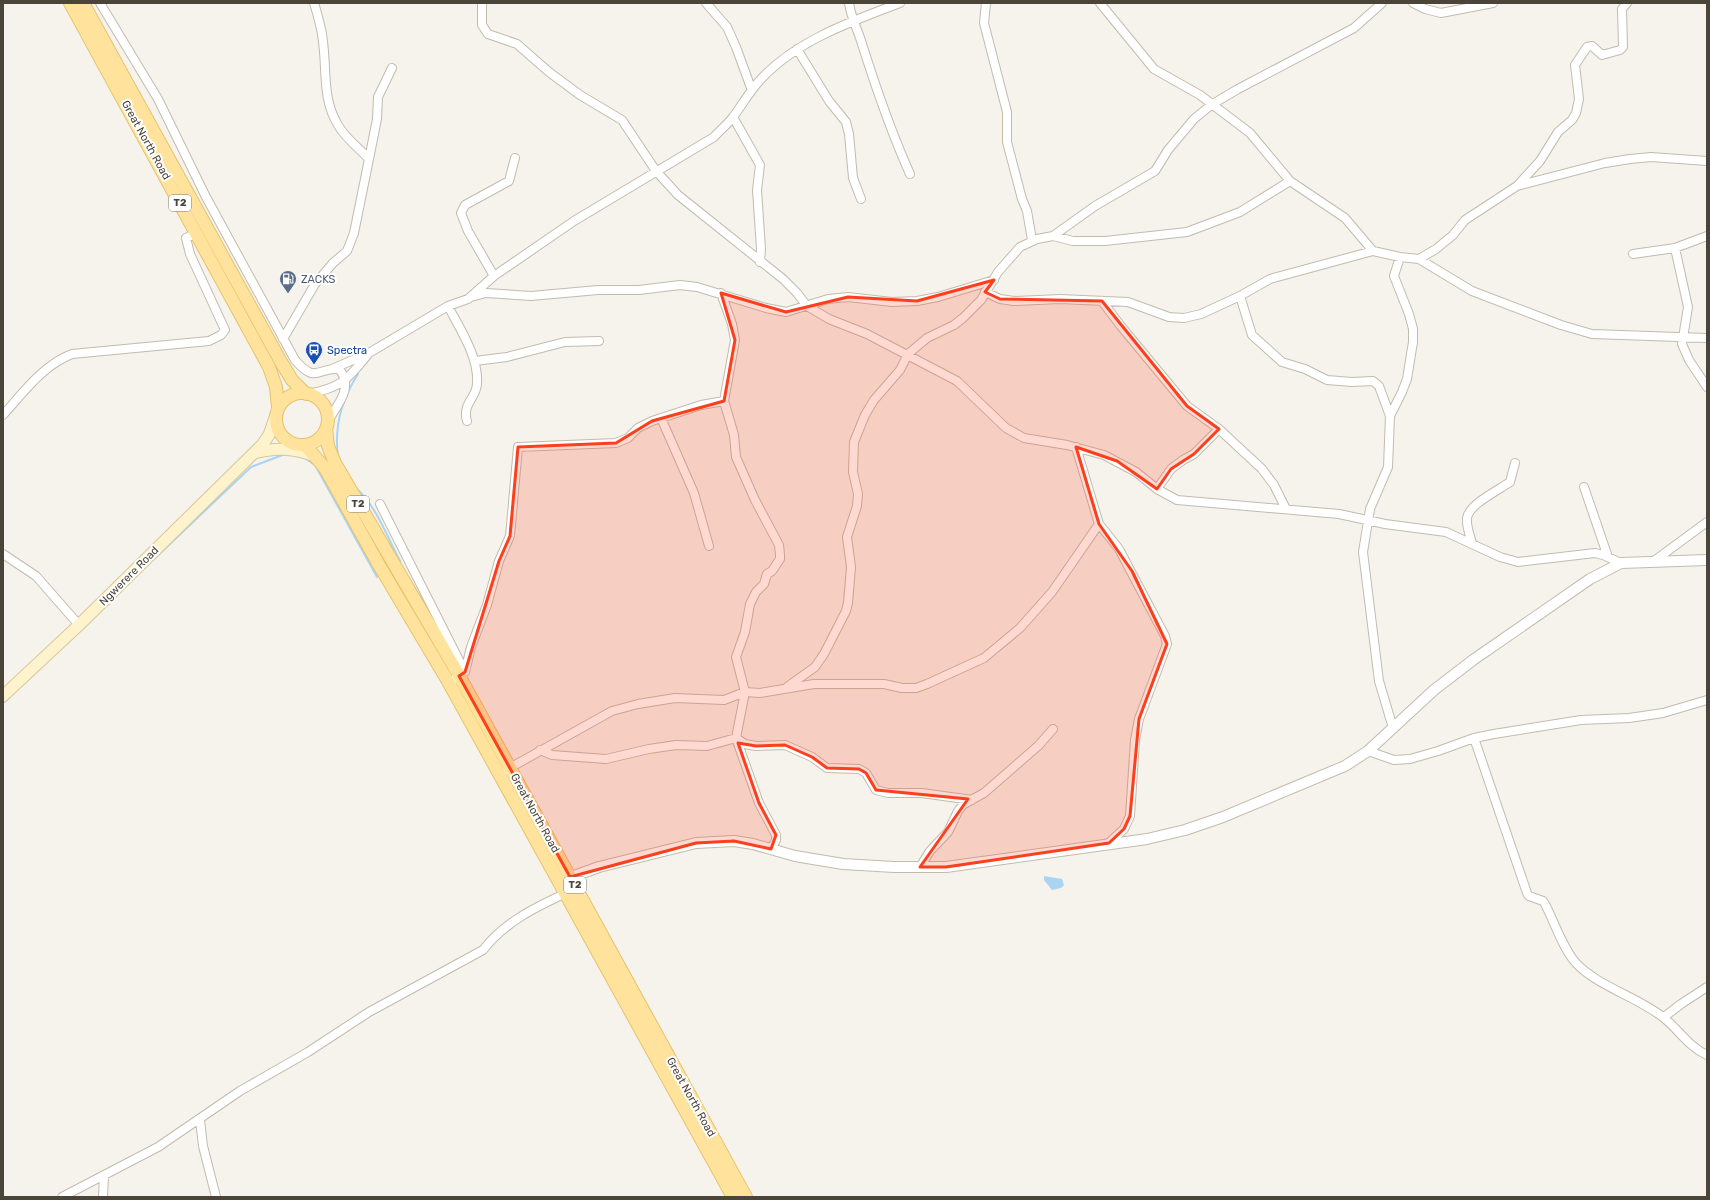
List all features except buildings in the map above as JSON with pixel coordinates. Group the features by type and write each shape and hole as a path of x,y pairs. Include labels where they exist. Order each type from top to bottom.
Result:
{"main road":[{"name":"Great North Road","path":"70,3 274,376 277,410"},
{"name":"Great North Road","path":"83,3 281,362 292,380 307,394"},
{"path":"254,453 303,446 318,440 327,425 326,410 321,401 307,394 301,393 290,396 277,410 277,425 283,436 289,442 303,446"},
{"name":"Ngwerere Road","path":"3,696 79,625 254,453 269,435 277,410"},
{"name":"Great North Road","path":"327,425 328,446 335,463 458,677 505,771 746,1197"},
{"name":"Great North Road","path":"303,446 316,456 325,468 379,565 458,677"},
{"path":"285,448 300,450 316,456"},
{"name":"Great North Road","path":"565,879 566,893 733,1197"}],"street":[{"path":"100,3 158,99 206,197 294,360 307,372 321,374 369,353 448,306 486,293 531,296 598,290 639,290 680,285 697,287 721,293 766,308 786,312 828,299 848,297 892,302 917,301 945,295 994,280"},
{"path":"314,3 323,41 325,90 332,110 337,124 343,133 369,159"},
{"path":"482,3 482,24 488,34 517,44 549,72 580,95 622,120 656,171 678,195 797,293 807,306 829,320 867,334 908,354 957,381 1006,428 1024,438 1076,447 1104,455 1117,461 1177,500 1286,509 1368,519 1385,524 1446,532 1500,557 1518,562 1595,553 1621,564"},
{"path":"706,3 727,27 752,88"},
{"path":"849,3 853,22 893,136 910,174"},
{"path":"468,298 494,276 574,221 714,137 733,118 752,88 763,76 797,49 853,22 900,3"},
{"path":"986,3 984,23 1007,112 1007,142 1022,199 1027,211 1032,240"},
{"path":"1100,3 1154,69 1200,95 1211,105 1250,132 1290,181 1345,218 1373,251"},
{"path":"787,687 815,666 824,654 846,611 851,567 847,537 857,506 858,494 853,472 854,442 865,415 874,400 900,370 908,354 927,338 954,325 963,318 1020,247 1032,240 1053,236 1095,206 1155,171 1168,150 1194,119 1211,105 1238,88 1354,28 1382,3"},
{"path":"1413,3 1425,9 1441,13 1492,3"},
{"path":"1419,259 1436,249 1453,235 1465,220 1517,186 1540,161 1558,132 1572,120 1576,113 1579,99 1575,65 1587,47 1592,46 1602,55 1620,50 1623,47 1622,9 1628,3"},
{"path":"797,49 829,101 846,122 849,134 853,178 861,199"},
{"path":"283,339 315,284 333,263 347,251 354,233 369,159 377,119 378,97 392,68"},
{"path":"733,118 760,165 757,190 761,249 760,262"},
{"path":"1517,186 1605,163 1630,159 1651,157 1707,161"},
{"path":"494,276 468,231 461,213 465,205 509,181 515,158"},
{"path":"1053,236 1073,241 1105,241 1187,232 1240,212 1290,181"},
{"path":"3,415 42,372 64,357 72,354 202,341 221,335 226,330 190,254 186,238 197,233"},
{"path":"1633,254 1675,248 1707,236"},
{"path":"1675,248 1688,307 1688,316 1683,337 1684,350 1707,387"},
{"path":"985,292 1000,299 1014,301 1060,299 1128,302 1169,317 1184,318 1201,314 1240,296 1270,279 1373,251 1400,257 1419,259 1472,291 1561,325 1592,334 1707,338"},
{"path":"1390,416 1407,379 1413,342 1413,329 1409,314 1394,276 1400,257"},
{"path":"721,293 732,324 735,340 724,401 734,435 736,457 755,500 778,545 780,555 780,559 772,571 767,574 764,584 756,592 750,604 745,632 736,658 745,692 736,738 757,798 776,835 776,840 771,849"},
{"path":"1240,296 1248,327 1252,335 1282,362 1305,369 1327,380 1352,382 1373,381 1379,386 1390,416 1388,467 1370,509 1363,552 1379,681 1393,728"},
{"path":"1102,302 1187,406 1219,428 1262,469 1274,485 1286,509"},
{"path":"448,306 475,361 477,386 466,409 467,421"},
{"path":"475,361 507,357 565,342 599,340"},
{"path":"307,394 327,391 346,380 369,353"},
{"path":"327,425 344,392 346,380 340,369 332,369"},
{"path":"458,677 487,605 499,561 510,536 518,447 616,443 628,438 638,428 652,421 702,405 724,401"},
{"path":"661,418 694,493 709,546"},
{"path":"1157,488 1171,469 1194,454 1219,428"},
{"path":"1076,447 1099,524 1118,549 1132,572 1166,636 1167,644 1139,719 1135,740 1130,816 1124,830 1109,843"},
{"path":"1472,543 1467,518 1471,510 1492,493 1510,482 1515,463"},
{"path":"1584,487 1608,558"},
{"path":"380,504 458,677"},
{"path":"1654,561 1707,522"},
{"path":"505,771 612,711 638,704 675,698 724,700 745,692 760,693 787,687 814,684 884,684 902,688 916,688 984,658 1020,628 1052,592 1099,524"},
{"path":"3,554 36,576 79,625"},
{"path":"565,879 599,867 696,843 734,841 795,856 842,864 946,867 1109,843 1147,839 1223,817 1346,766 1368,751 1434,690 1473,660 1590,579 1621,564 1654,561 1707,560"},
{"path":"1368,751 1394,760 1410,759 1474,738 1582,720 1629,718 1663,712 1707,700"},
{"path":"920,867 930,851 948,832 958,811 964,804 984,793 1038,746 1053,729"},
{"path":"540,750 552,756 606,760 656,748 676,745 707,746 736,738 745,744 756,746 785,745 812,757 827,768 859,769 866,774 876,790 888,793 922,793 972,800"},
{"path":"1474,738 1529,896 1543,901 1567,950 1576,963 1597,979 1649,1007 1664,1017 1697,1050 1707,1055"},
{"path":"62,1197 158,1147 240,1092 308,1052 369,1012 483,950 492,939 510,923 537,906 566,893"},
{"path":"1664,1017 1707,987"},
{"path":"200,1120 203,1146 216,1197"},
{"path":"103,1197 104,1176"}],"highlighted area":[{"path":"994,280 985,292 1000,299 1102,301 1187,406 1219,429 1194,454 1171,469 1157,489 1117,461 1076,447 1099,524 1132,571 1167,644 1139,719 1130,816 1124,829 1109,843 946,867 920,867 968,799 876,790 866,773 859,769 827,768 812,757 785,745 756,746 738,743 759,803 776,835 771,849 734,841 696,843 570,877 459,676 465,672 499,561 510,536 518,447 616,443 652,421 724,401 735,340 721,293 786,312 848,297 917,301"}],"water":[{"path":"1044,876 1062,879 1064,885 1061,888 1052,890 1044,880"}],"waterway":[{"path":"338,456 337,434 340,414 352,384 358,374"},
{"path":"153,560 251,467 285,454"},
{"path":"303,457 315,465 377,577"},
{"path":"356,488 376,513 400,561"},
{"path":"3,703 8,699"}],"place":[{"name":"ZACKS","path":"288,294"},
{"name":"Spectra","path":"314,365"}]}
